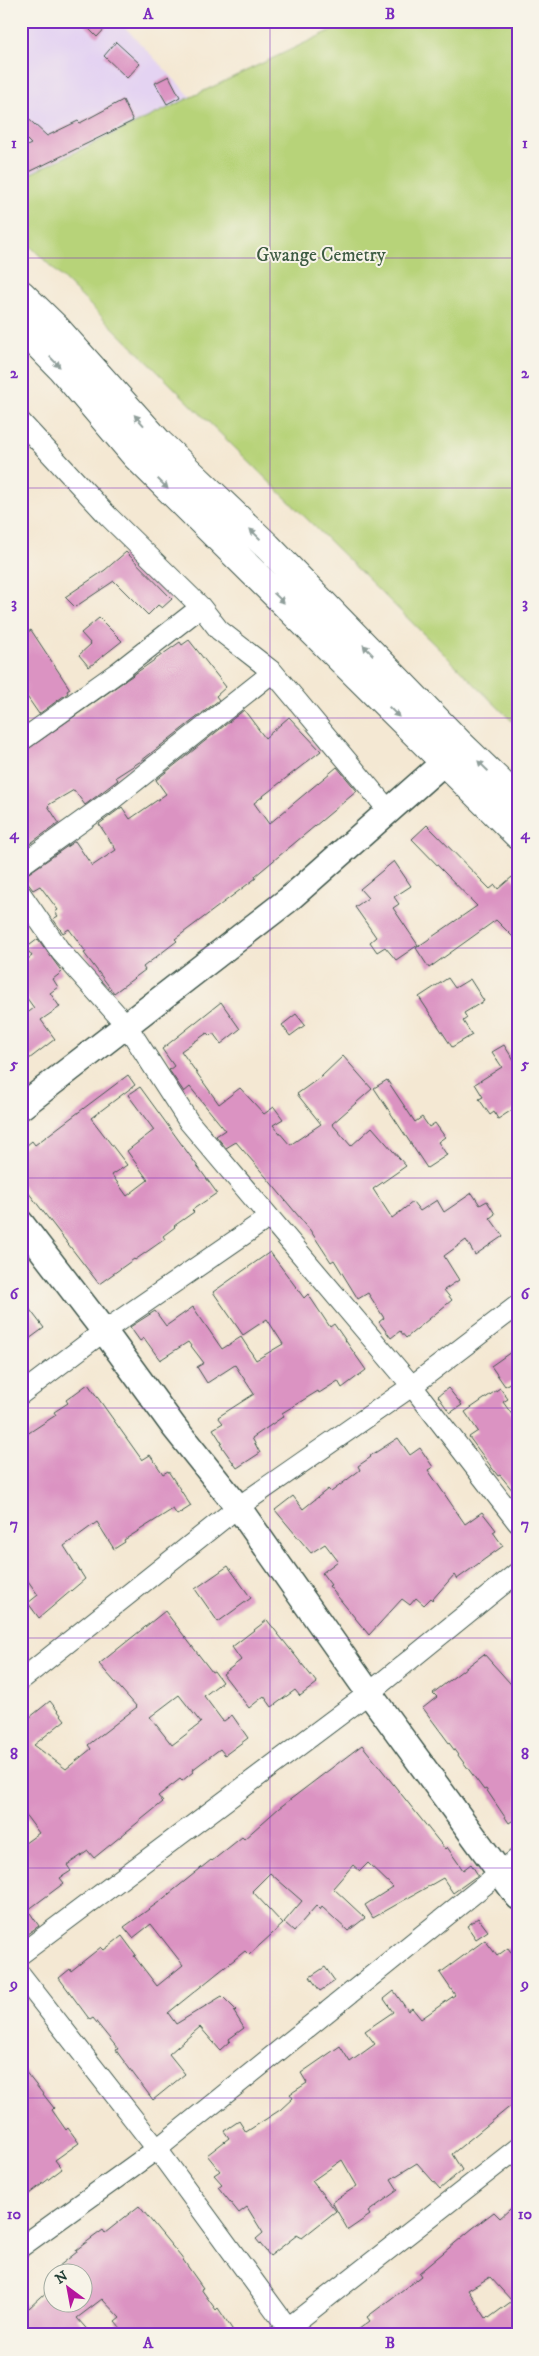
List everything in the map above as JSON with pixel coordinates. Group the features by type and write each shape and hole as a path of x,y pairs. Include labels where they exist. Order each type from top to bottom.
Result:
{"highway":[{"path":"21,294 56,328 159,443 267,546 451,753 518,835"},
{"path":"21,327 61,368 135,455 451,753 518,800"}],"main road":[{"path":"21,1107 288,900 389,811 451,753"},
{"path":"21,1223 104,1331 174,1427 238,1507 369,1693 508,1865 518,1897"}],"street":[{"path":"21,422 108,516 201,607 219,630 273,672 389,811"},
{"path":"21,741 118,672 201,607"},
{"path":"21,865 113,799 273,672"},
{"path":"21,894 61,952 127,1026 189,1122 268,1218 412,1386 518,1523"},
{"path":"21,1394 104,1331 268,1218"},
{"path":"21,1680 238,1507 412,1386 518,1305"},
{"path":"21,1954 369,1693 518,1572"},
{"path":"21,2247 158,2149 508,1865"},
{"path":"21,1975 158,2149 287,2332 518,2148"}],"shaded area":[{"path":"21,21 119,21 191,97 21,178"}],"green space":[{"name":"Gwange Cemetry","path":"351,21 518,21 518,727 21,237 21,178"}],"building":[{"path":"81,21 112,21 97,37"},
{"path":"116,42 140,64 127,78 104,56"},
{"path":"169,76 180,97 167,104 155,83"},
{"path":"123,100 133,121 21,176 21,149 31,144 21,134 21,112 47,136 78,121 80,123"},
{"path":"126,552 172,599 162,608 158,605 148,615 114,581 75,607 65,597 105,570"},
{"path":"99,618 122,641 89,667 79,655 91,644 81,633"},
{"path":"31,630 70,689 67,691 68,693 39,714 21,688 21,636"},
{"path":"189,640 226,687 216,696 219,700 141,761 116,777 118,780 85,805 74,790 50,804 48,806 59,823 21,850 21,754 180,642 182,645"},
{"path":"244,710 265,738 289,717 321,751 254,803 269,824 337,767 357,791 255,876 256,878 175,939 177,941 143,967 145,970 114,993 84,953 86,952 69,929 63,933 53,919 58,916 55,912 58,910 40,886 33,890 23,877 75,841 92,866 116,850 99,824 122,807 130,819 166,794 156,780"},
{"path":"427,825 490,889 495,885 498,889 512,877 518,883 518,942 496,920 429,968 416,948 477,906 412,839"},
{"path":"394,861 411,886 394,897 399,904 393,908 418,945 396,960 385,947 377,952 370,942 376,937 355,907 368,898 360,889"},
{"path":"38,939 62,972 53,979 58,987 50,993 60,1007 41,1020 55,1039 29,1059 28,1057 21,1062 21,1018 34,1008 21,990 21,964 32,956 26,948"},
{"path":"448,978 455,988 470,979 484,1001 464,1013 467,1018 463,1021 472,1035 452,1047 419,997"},
{"path":"221,1002 240,1029 221,1044 213,1033 210,1036 207,1033 181,1051 219,1104 240,1088 264,1114 274,1107 283,1119 273,1125 290,1145 321,1124 297,1094 322,1076 343,1056 372,1089 332,1124 351,1146 372,1127 406,1166 373,1189 392,1218 413,1202 420,1211 437,1200 444,1212 472,1193 480,1205 487,1201 495,1214 490,1218 503,1236 475,1255 466,1240 444,1256 459,1280 444,1290 452,1300 406,1338 400,1331 391,1338 379,1322 384,1318 368,1293 358,1299 334,1260 331,1262 310,1230 236,1142 226,1148 216,1136 225,1130 190,1087 184,1092 169,1070 174,1066 162,1049"},
{"path":"296,1014 305,1025 290,1036 282,1025"},
{"path":"504,1045 518,1067 518,1106 498,1119 494,1112 490,1115 479,1099 483,1097 475,1084 502,1067 492,1052"},
{"path":"128,1075 135,1085 91,1118 127,1165 112,1175 127,1196 148,1180 127,1151 154,1130 128,1095 140,1087 217,1193 192,1210 194,1212 163,1236 165,1239 99,1284 21,1183 21,1150 32,1141 35,1145"},
{"path":"387,1080 415,1122 422,1117 429,1127 435,1123 445,1137 438,1142 447,1155 427,1168 374,1088"},
{"path":"270,1252 304,1298 308,1294 330,1327 334,1324 366,1370 342,1388 338,1381 282,1413 284,1416 252,1438 260,1453 237,1468 220,1444 222,1443 213,1429 223,1423 218,1417 254,1394 235,1365 207,1383 197,1367 204,1363 188,1342 160,1360 144,1338 140,1341 130,1327 155,1311 166,1326 193,1307 222,1349 241,1337 256,1360 283,1344 267,1319 243,1335 213,1292"},
{"path":"21,1298 44,1328 21,1345"},
{"path":"518,1347 518,1377 505,1386 491,1366"},
{"path":"88,1384 142,1460 150,1455 163,1474 168,1471 191,1506 177,1515 173,1509 124,1540 125,1542 114,1549 97,1522 64,1546 85,1579 39,1618 28,1603 38,1595 21,1571 21,1438 56,1415 54,1412 68,1403 66,1400"},
{"path":"448,1388 462,1405 450,1413 438,1396"},
{"path":"500,1388 508,1399 503,1402 518,1423 518,1497 500,1475 498,1476 469,1437 478,1431 465,1412"},
{"path":"398,1438 410,1455 420,1448 433,1467 428,1470 465,1524 482,1512 496,1530 493,1532 503,1546 457,1579 454,1575 432,1600 431,1598 424,1605 416,1598 410,1605 402,1599 369,1635 329,1586 331,1585 322,1573 338,1561 325,1544 311,1553 275,1510 293,1496 303,1509 328,1489 331,1492 360,1470 358,1466 370,1456"},
{"path":"228,1566 251,1598 218,1622 195,1589"},
{"path":"165,1611 212,1672 214,1671 222,1682 204,1696 222,1720 224,1721 232,1715 248,1738 225,1755 220,1749 192,1770 193,1772 182,1781 180,1779 158,1796 163,1802 94,1858 88,1851 67,1865 71,1871 60,1878 64,1883 28,1910 39,1926 21,1938 21,1846 39,1833 21,1809 21,1736 30,1729 24,1722 50,1701 65,1720 34,1745 66,1769 91,1749 88,1745 137,1707 99,1664","holes":["179,1695 201,1723 172,1745 150,1717"]},
{"path":"267,1620 317,1683 300,1696 295,1690 272,1707 264,1696 249,1708 223,1674 241,1660 232,1647"},
{"path":"484,1654 518,1692 518,1817 509,1823 486,1789 484,1790 423,1708 437,1697 433,1693"},
{"path":"362,1745 445,1849 447,1847 463,1870 471,1864 478,1875 453,1893 443,1878 373,1918 365,1905 393,1887 368,1863 360,1871 353,1865 333,1888 365,1918 348,1931 322,1907 320,1910 316,1906 294,1931 284,1922 302,1901 270,1873 252,1891 283,1924 249,1955 245,1951 168,2013 176,2024 222,1996 236,2010 234,2012 244,2028 229,2039 230,2041 220,2050 200,2027 169,2054 185,2074 153,2100 120,2056 116,2050 118,2049 93,2018 90,2020 59,1978 101,1947 104,1950 122,1936 136,1955 134,1956 157,1986 183,1965 151,1924 133,1938 124,1927 242,1837 244,1839 279,1808"},
{"path":"478,1918 488,1931 476,1939 467,1926"},
{"path":"485,1940 497,1956 508,1948 518,1962 518,2100 452,2154 462,2170 440,2189 417,2163 391,2179 398,2190 368,2212 370,2215 348,2230 332,2202 357,2186 342,2160 312,2181 336,2211 302,2238 297,2235 270,2256 256,2239 263,2233 247,2207 239,2213 218,2187 222,2184 214,2175 220,2171 207,2155 229,2138 224,2131 239,2121 246,2132 280,2110 293,2098 290,2094 307,2083 301,2073 340,2046 350,2062 375,2044 365,2031 393,2012 384,1999 394,1991 408,2011 412,2008 421,2019 455,1995 440,1973"},
{"path":"325,1967 335,1981 320,1991 310,1977"},
{"path":"21,2066 54,2108 52,2110 66,2130 68,2128 79,2143 55,2160 62,2169 21,2200"},
{"path":"518,2202 518,2335 351,2335 370,2321 367,2317 421,2276 419,2273 473,2228 494,2212 500,2218","holes":["490,2277 512,2301 489,2318 488,2316 486,2318 468,2290"]},
{"path":"139,2206 181,2257 203,2288 201,2289 216,2310 218,2308 236,2335 126,2335 115,2322 120,2318 102,2299 92,2307 92,2264 62,2264 77,2252 76,2250 103,2230 105,2233"},
{"path":"42,2296 42,2314 82,2314 77,2318 92,2335 21,2335 21,2299 29,2308"}]}
